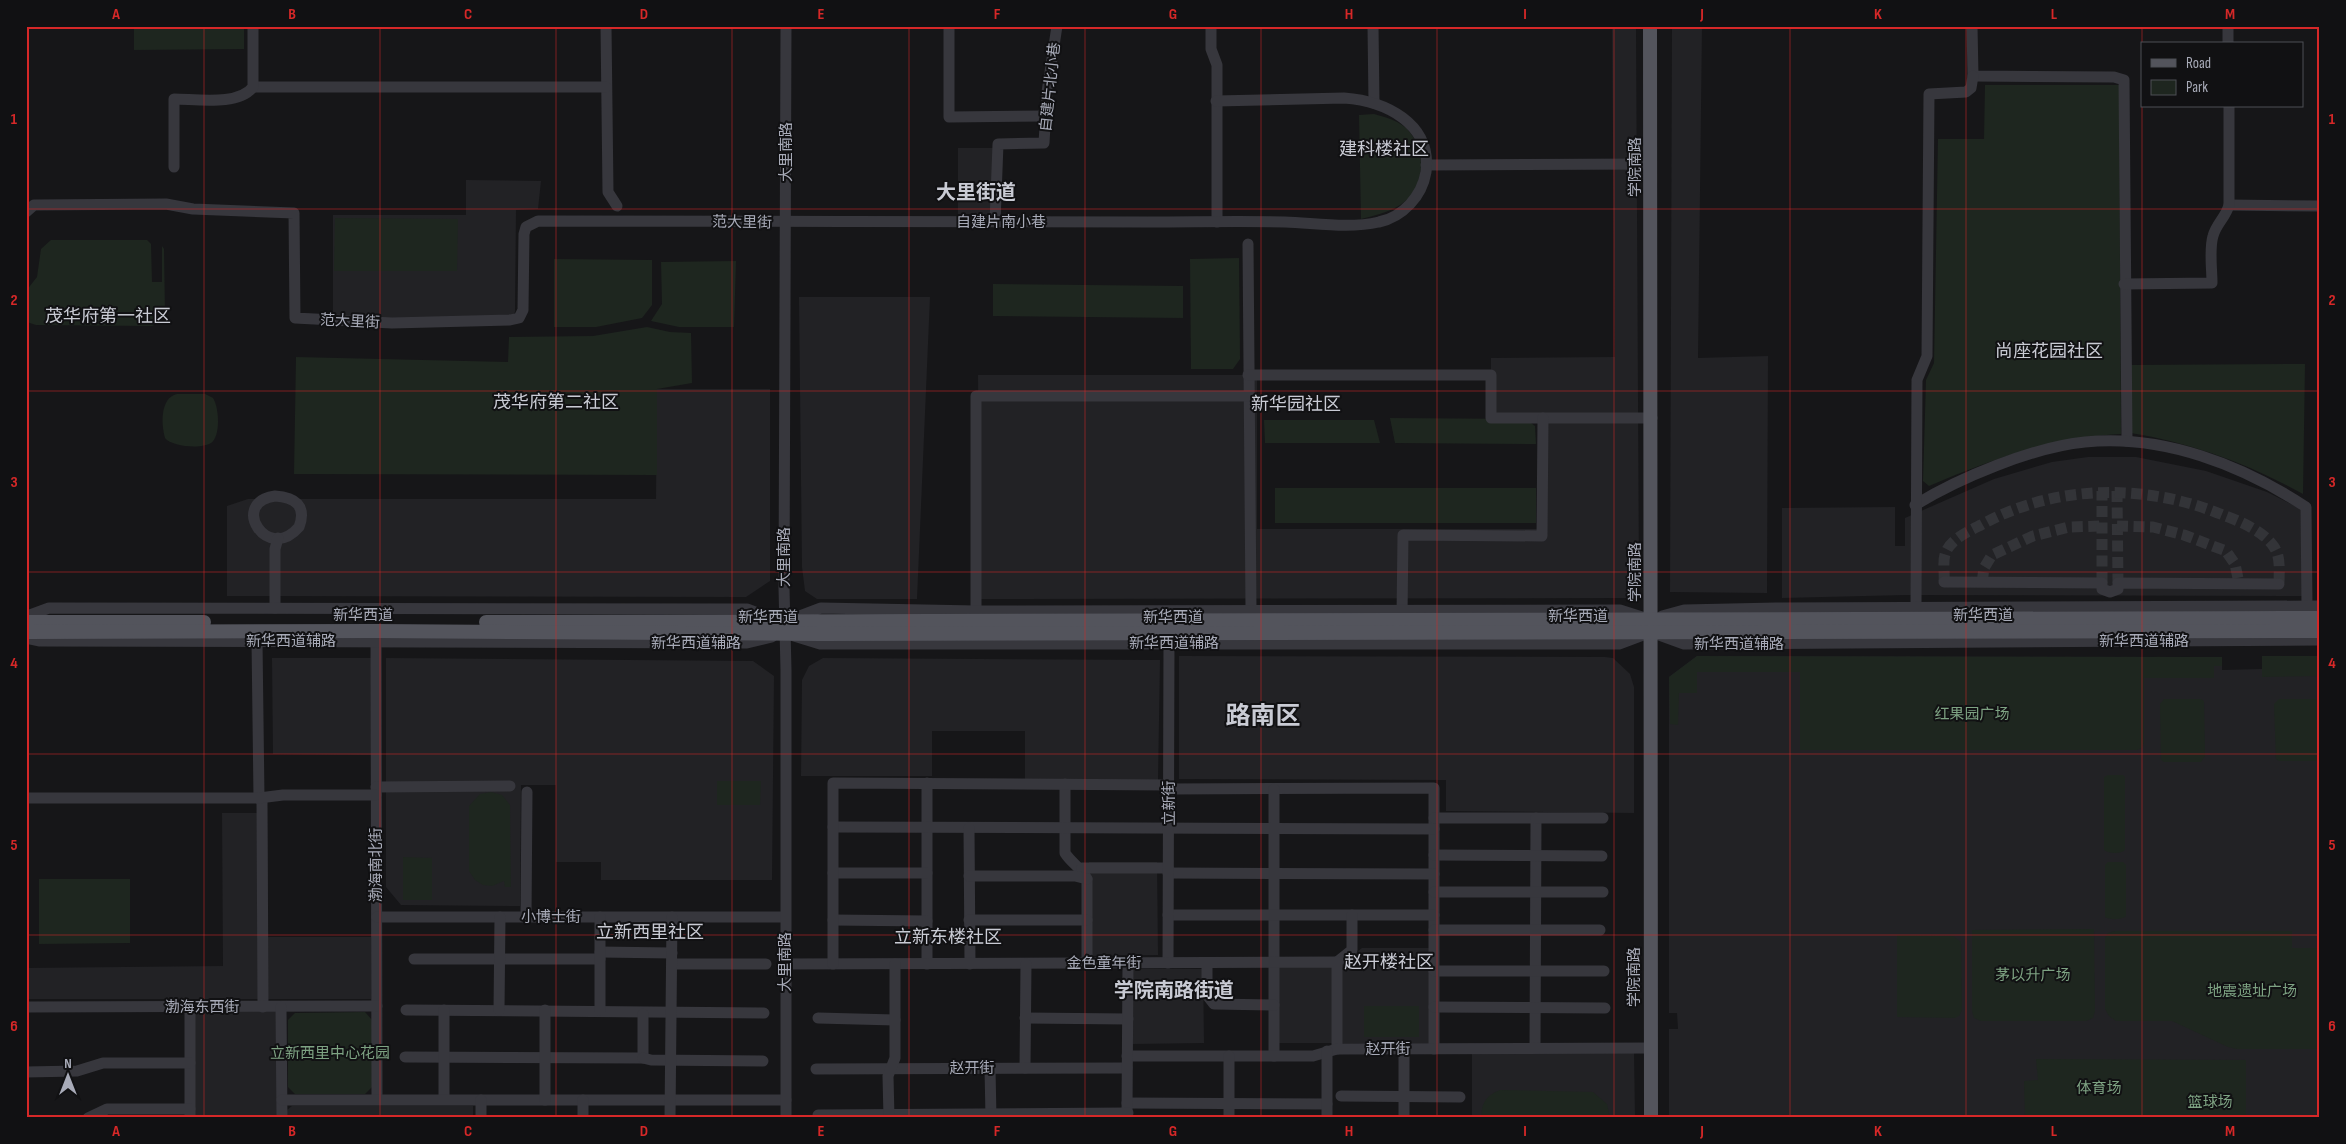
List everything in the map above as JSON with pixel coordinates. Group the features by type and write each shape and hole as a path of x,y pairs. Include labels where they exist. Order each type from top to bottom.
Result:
{"main road":[{"name":"学院南路","path":"1650,26 1652,164 1651,1118"},
{"name":"新华西道","path":"49,627 376,636 1402,615 1651,626 2320,631"},
{"path":"28,617 49,627"},
{"name":"新华西道","path":"26,632 49,627 1651,626 2320,618"},
{"path":"26,638 49,627"}],"street":[{"path":"174,167 174,100 240,98 248,94 253,87 253,26"},
{"path":"606,26 608,192 617,206"},
{"name":"大里南路","path":"786,26 786,1118"},
{"path":"949,26 949,117 1045,116"},
{"name":"自建片北小巷","path":"995,222 998,144 1044,143 1045,116 1057,26"},
{"path":"1211,26 1211,50 1217,65 1216,222"},
{"path":"1373,26 1374,103"},
{"path":"1916,607 1915,505 1918,490 1918,380 1927,356 1929,94 1966,92 1971,88 1972,26"},
{"path":"2228,26 2228,42"},
{"path":"1972,76 2114,77 2124,80 2124,284 2127,441"},
{"path":"253,87 606,87"},
{"path":"1216,101 1344,98 1374,103 1404,116 1411,123 1419,134 1425,150 1426,165 1652,164"},
{"path":"2124,284 2212,283 2212,237 2219,222 2226,215 2229,205 2229,108"},
{"name":"自建片南小巷","path":"785,223 1216,222 1353,225 1380,222 1400,213 1410,205 1422,184 1426,165"},
{"name":"范大里街","path":"26,212 34,206 166,204 192,210 294,213 295,318 392,323 510,320 519,318 523,310 524,234 526,227 533,222 785,223"},
{"path":"2229,205 2320,206"},
{"name":"范大里街","path":"26,216 36,209 166,208 193,213 291,216 291,323 392,328 517,326 523,323 528,312 527,238 536,226 771,226 785,223"},
{"path":"1248,244 1251,609"},
{"path":"1248,375 1491,375 1491,418 1652,418"},
{"path":"976,611 976,396 1248,396"},
{"path":"785,628 821,608 976,611 1251,609 1402,615 1402,535 1542,536 1543,418"},
{"path":"1915,505 1941,490 2022,457 2084,442 2127,441 2198,454 2246,473 2306,507 2307,606"},
{"path":"268,497 288,497 299,507 302,520 294,533 278,538 268,537 258,530 254,517 255,510 268,497"},
{"path":"275,608 274,549 278,538"},
{"path":"1944,582 2102,583 2102,589 2110,592 2118,589 2118,583 2280,584"},
{"path":"2110,592 2110,607"},
{"name":"新华西道辅路","path":"28,617 49,608 747,609 820,644 1619,644 1684,610 1916,607 2320,606"},
{"name":"新华西道辅路","path":"1651,626 1684,644 2320,640"},
{"name":"新华西道辅路","path":"26,638 40,641 257,641 376,636"},
{"name":"渤海南北街","path":"376,636 377,1099"},
{"path":"257,641 259,798 262,802 263,1007"},
{"name":"立新街","path":"1168,963 1169,643"},
{"path":"927,783 927,964"},
{"path":"833,964 833,784 927,783 1169,787 1434,788 1434,1049"},
{"path":"1065,784 1065,853 1084,873 1087,963"},
{"path":"26,798 259,798 283,795 510,786"},
{"path":"1274,788 1274,1056"},
{"path":"526,917 527,792"},
{"path":"833,827 1274,829 1434,824 1536,818 1602,818"},
{"path":"1535,1048 1536,818"},
{"path":"969,828 970,964"},
{"path":"1434,855 1602,856"},
{"path":"969,876 1075,876 1084,873 1168,871 1274,874 1434,874"},
{"path":"833,873 927,873"},
{"path":"1434,892 1603,892"},
{"path":"1168,916 1434,916"},
{"path":"1327,1118 1337,962 1352,950 1352,916"},
{"name":"小博士街","path":"377,917 785,917"},
{"path":"499,1010 500,917"},
{"path":"600,917 600,1010"},
{"path":"670,1118 672,917"},
{"path":"833,920 927,921"},
{"path":"969,920 1087,920"},
{"path":"1434,930 1600,930"},
{"path":"414,959 499,959 600,955 766,964"},
{"name":"金色童年街","path":"785,964 1337,962"},
{"path":"1127,1111 1128,963"},
{"path":"1207,963 1207,995 1214,1004 1274,1005"},
{"path":"889,1116 888,1076 894,1058 894,964"},
{"path":"1025,1068 1026,964"},
{"path":"1434,971 1604,971"},
{"name":"渤海东西街","path":"26,1007 377,1006"},
{"path":"88,1118 107,1109 190,1113 190,1007"},
{"path":"281,1007 282,1118"},
{"path":"1434,1007 1605,1008"},
{"path":"406,1010 600,1010 607,1013 643,1014 764,1013"},
{"path":"444,1010 444,1099"},
{"path":"545,1010 545,1100"},
{"path":"643,1014 643,1058"},
{"path":"818,1018 894,1020"},
{"path":"1025,1018 1128,1019"},
{"name":"赵开街","path":"816,1069 1025,1068 1229,1056 1313,1056 1332,1050 1651,1048"},
{"path":"1404,1049 1404,1118"},
{"path":"1229,1056 1229,1118"},
{"path":"405,1057 763,1060"},
{"path":"26,1072 77,1071 103,1063 190,1063"},
{"path":"990,1068 991,1116"},
{"path":"1341,1096 1460,1097"},
{"path":"282,1100 786,1100"},
{"path":"481,1100 482,1118"},
{"path":"583,1100 583,1118"},
{"path":"818,1115 991,1116 1127,1111 1229,1104 1327,1104"}],"shaded area":[{"path":"1612,26 1636,26 1639,581 1626,598 980,599 978,375 1257,375 1257,529 1545,529 1544,414 1491,414 1491,358 1615,357"},
{"path":"1672,26 1702,26 1698,358 1768,356 1767,593 1670,592"},
{"path":"958,148 998,148 998,215 958,214"},
{"path":"466,180 541,181 538,209 516,210 515,312 511,318 333,319 333,215 466,215"},
{"path":"799,297 930,297 917,599 817,599 805,591 802,567"},
{"path":"657,389 770,389 770,581 746,597 227,596 227,506 248,499 656,499"},
{"path":"2088,457 2136,457 2206,471 2267,492 2311,514 2312,596 1906,595 1782,598 1782,508 1895,507 1895,546 1905,546 1905,518 1994,479 2052,462"},
{"path":"1179,656 1613,658 1630,674 1634,687 1634,813 1446,811 1446,780 1179,779"},
{"path":"1697,656 2222,657 2222,670 2262,669 2262,656 2320,656 2320,1118 1669,1118 1669,1029 1678,1029 1677,1013 1669,1013 1669,677"},
{"path":"272,658 371,658 372,755 273,754"},
{"path":"386,658 753,661 774,676 772,880 601,880 601,862 556,862 556,785 521,785 520,906 401,905 386,887"},
{"path":"823,658 1160,660 1158,780 1025,780 1025,731 932,731 932,776 801,776 802,680 809,666"},
{"path":"222,813 267,813 268,937 371,937 371,999 26,999 26,968 223,966"},
{"path":"1089,862 1157,862 1158,955 1090,956"},
{"path":"1362,948 1431,948 1431,1043 1340,1043 1340,966"},
{"path":"1334,964 1334,1043 1276,1043 1276,965"},
{"path":"1133,969 1203,969 1204,1043 1133,1044"},
{"path":"193,1011 278,1011 278,1118 193,1118"},
{"path":"1472,1052 1634,1052 1635,1118 1472,1118"},
{"path":"292,1106 473,1106 473,1118 287,1118 287,1110"}],"green space":[{"path":"134,26 244,26 244,49 134,50"},
{"path":"1985,85 2119,85 2121,434 2071,440 2023,451 1929,486 1923,481 1926,380 1934,363 1938,139 1984,139"},
{"path":"1374,114 1397,122 1408,130 1418,148 1421,169 1419,180 1409,198 1391,210 1361,219 1359,115"},
{"path":"335,218 458,219 457,271 334,271"},
{"path":"51,240 147,240 151,244 152,282 162,282 162,246 164,249 165,314 160,322 152,326 36,325 27,322 26,291 37,277 41,249"},
{"path":"1239,258 1240,359 1233,369 1191,369 1190,259"},
{"path":"554,259 652,260 652,305 642,318 596,327 554,327"},
{"path":"736,261 734,327 679,327 651,321 662,304 661,262"},
{"path":"993,284 1183,286 1183,318 993,316"},
{"path":"647,327 670,332 691,333 692,383 657,389 657,475 294,474 296,357 508,362 509,337 593,336"},
{"path":"2305,364 2303,494 2262,473 2220,456 2154,437 2131,433 2130,365"},
{"path":"177,394 205,394 213,398 217,408 218,428 211,443 201,446 187,446 174,443 165,438 163,412 167,401 171,396"},
{"path":"1390,418 1526,419 1535,426 1536,444 1395,443"},
{"path":"1264,420 1374,420 1380,443 1265,443"},
{"path":"1275,488 1536,488 1536,523 1275,523"},
{"name":"红果园广场","path":"1697,656 2222,657 2222,666 2214,666 2214,678 2144,678 2144,743 2142,748 2137,750 1800,750 1800,672 1697,672 1697,693 1679,693 1678,725 1670,724 1669,677"},
{"path":"2262,656 2320,656 2320,676 2262,677"},
{"path":"2164,699 2201,699 2204,701 2205,756 2201,762 2164,762 2161,760 2160,704"},
{"path":"2279,699 2316,699 2318,701 2320,757 2316,761 2279,761 2276,759 2274,704"},
{"path":"2108,775 2123,775 2125,777 2125,850 2118,853 2104,850 2104,777"},
{"path":"717,781 761,781 760,805 717,805"},
{"path":"491,792 502,795 510,805 511,887 505,887 504,881 492,886 483,885 475,880 469,871 469,806 480,794"},
{"path":"403,857 432,858 432,900 403,900"},
{"path":"2108,862 2123,862 2126,865 2126,916 2122,918 2112,919 2105,917 2105,865"},
{"path":"39,879 130,879 130,943 39,944"},
{"name":"茅以升广场","path":"2094,929 2095,1011 2093,1018 2086,1021 1981,1021 1974,1018 1972,1011 1972,930"},
{"name":"地震遗址广场","path":"2115,931 2292,931 2292,948 2320,948 2320,1049 2237,1049 2228,1047 2172,1021 2116,1021 2109,1016 2105,1009 2105,938 2108,933"},
{"path":"1897,935 1953,936 1961,942 1962,1010 1959,1016 1955,1018 1897,1017"},
{"path":"1364,1006 1419,1006 1419,1037 1364,1037"},
{"name":"立新西里中心花园","path":"365,1012 372,1020 372,1087 365,1094 295,1094 288,1087 288,1020 295,1013"},
{"name":"体育场","path":"2036,1059 2246,1060 2246,1118 2025,1118 2024,1081 2038,1080"},
{"path":"1500,1090 1593,1092 1607,1104 1610,1118 1482,1118 1483,1104 1488,1097"}],"tunnel":[{"path":"2102,491 2102,583"},
{"path":"2117,491 2118,583"},
{"path":"1944,582 1944,563 1948,547 1966,533 2009,511 2070,495 2132,493 2163,497 2193,505 2223,515 2258,531 2270,541 2276,551 2279,560 2279,584"},
{"path":"1982,583 1984,568 1992,555 2033,536 2069,527 2102,526"},
{"path":"2117,526 2153,527 2184,535 2226,551 2235,564 2239,583"}],"district":[{"name":"建科楼社区","path":"1384,149"},
{"name":"大里街道","path":"976,192"},
{"name":"茂华府第一社区","path":"108,316"},
{"name":"尚座花园社区","path":"2049,351"},
{"name":"茂华府第二社区","path":"556,402"},
{"name":"新华园社区","path":"1296,404"},
{"name":"路南区","path":"1263,715"},
{"name":"立新西里社区","path":"650,932"},
{"name":"立新东楼社区","path":"948,937"},
{"name":"赵开楼社区","path":"1389,962"},
{"name":"学院南路街道","path":"1174,990"}],"park label":[{"name":"篮球场","path":"2210,1102"}]}
